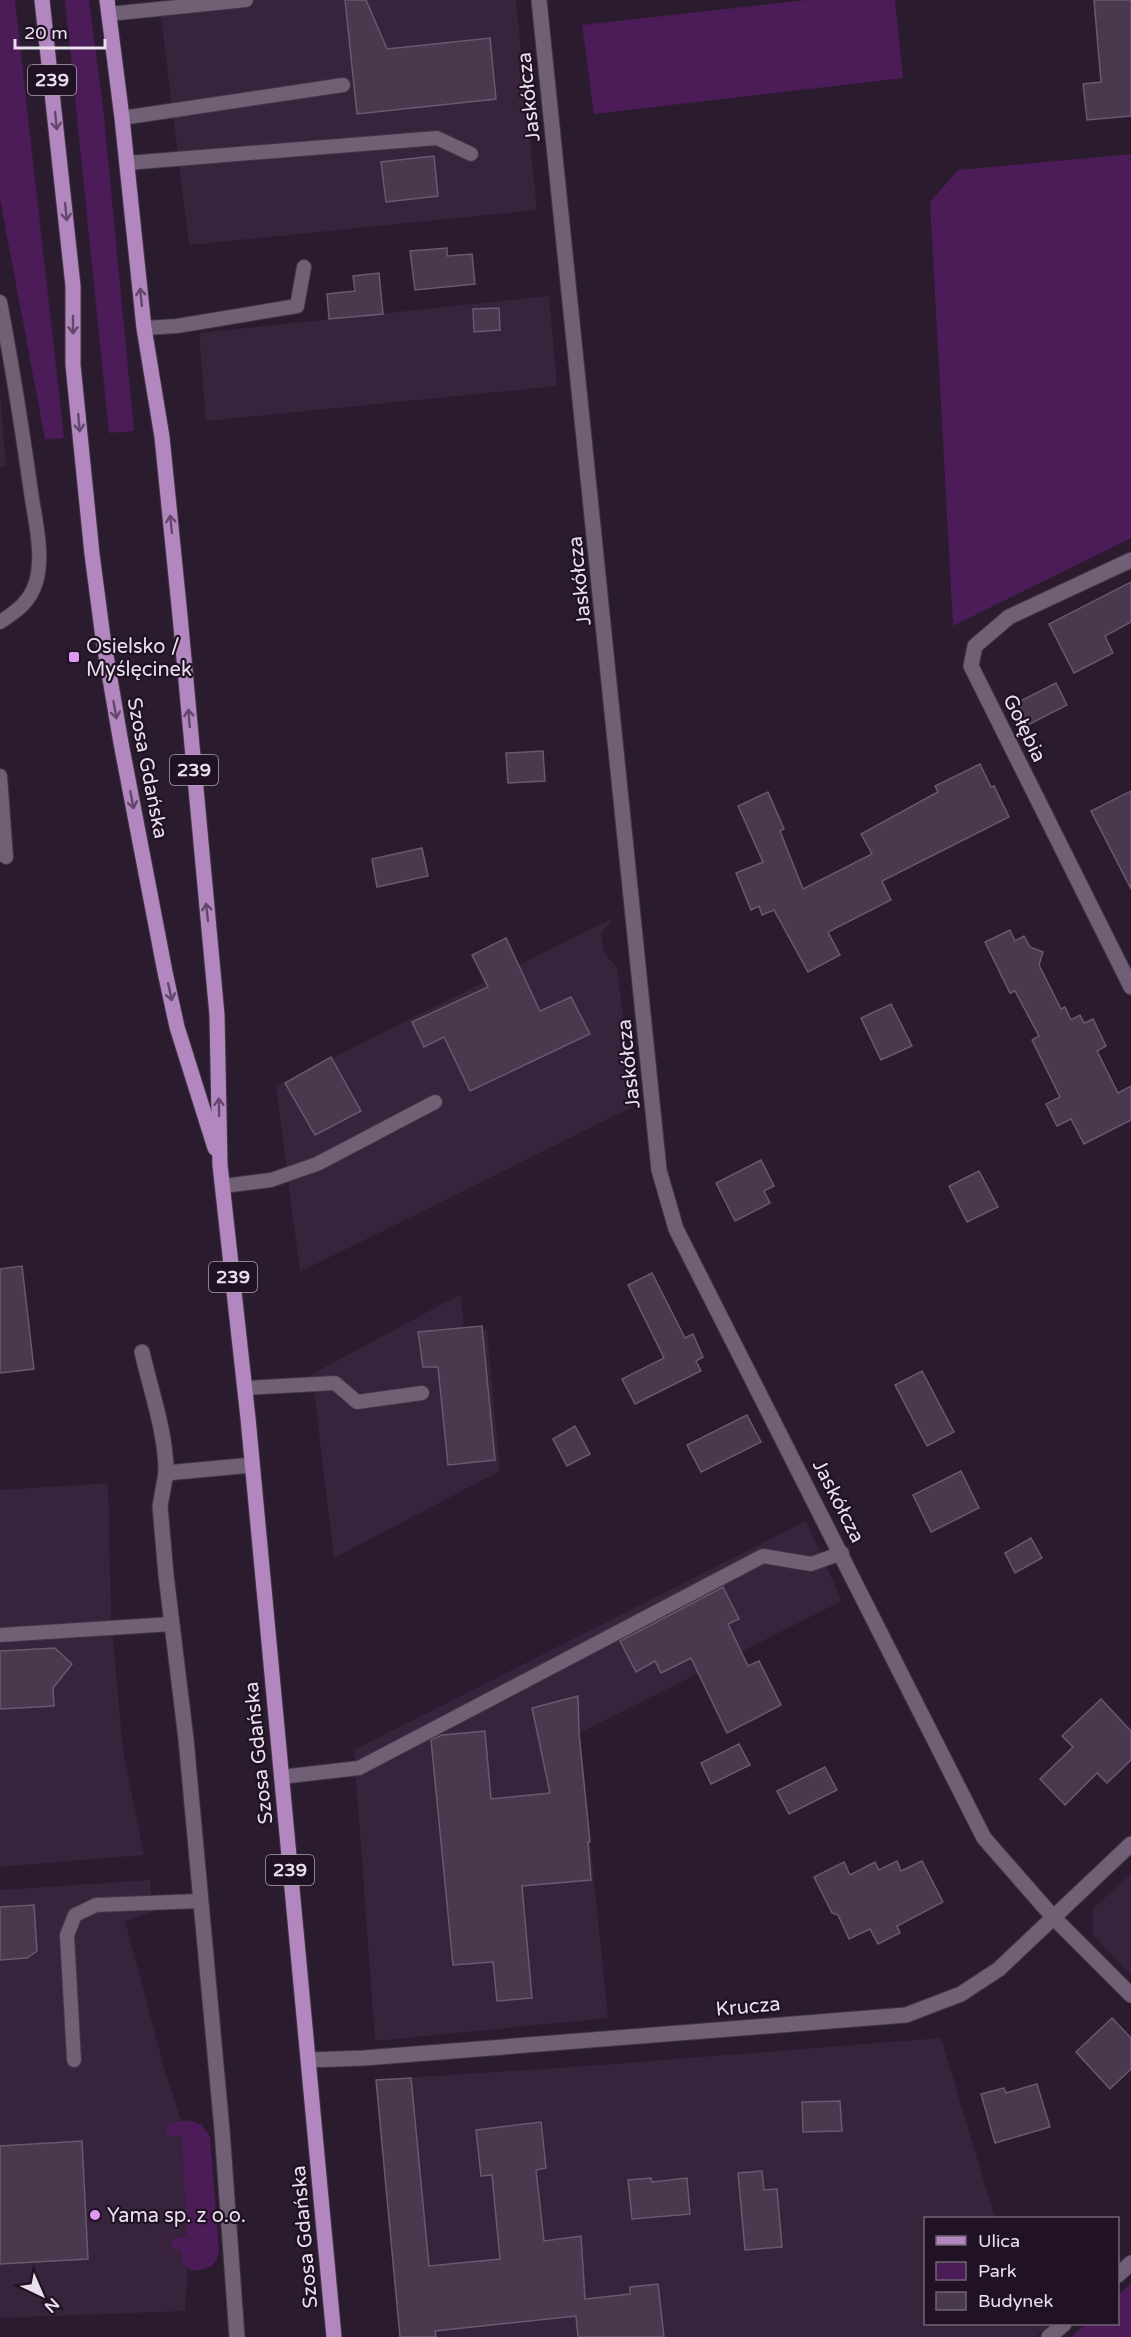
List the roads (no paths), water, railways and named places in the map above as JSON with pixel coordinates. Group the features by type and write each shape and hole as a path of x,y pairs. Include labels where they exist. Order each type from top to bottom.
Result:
{"main road":[{"name":"Szosa Gdańska","path":"42,0 74,286 73,365 103,639 121,743 177,1027 220,1166"},
{"name":"239","path":"108,7 127,164"},
{"name":"Szosa Gdańska","path":"127,164 144,328 163,448 217,1015 220,1166 252,1465 334,2337"}],"street":[{"name":"Jaskółcza","path":"539,0 659,1170 676,1229 842,1552 984,1838 1054,1918 1131,1995"},
{"name":"Gołębia","path":"1131,560 1009,617 975,646 971,666 1131,987"},
{"path":"142,1352 166,1454 166,1473 160,1506 186,1739 221,2120 237,2337"},
{"path":"166,1473 252,1465"},
{"name":"Krucza","path":"309,2060 363,2058 906,2015 961,1994 999,1969 1131,1844"},
{"path":"1119,2274 1131,2263"},
{"path":"1049,2337 1063,2325"}],"lane":[{"path":"108,7 246,0"},
{"path":"123,117 343,85"},
{"path":"127,164 437,138 471,154"},
{"path":"144,328 177,326 297,306 304,267"},
{"path":"0,302 26,453 39,559 36,581 29,599 0,622"},
{"path":"0,776 6,857"},
{"path":"223,1186 271,1180 317,1164 435,1102"},
{"path":"244,1388 335,1383 357,1402 422,1393"},
{"path":"281,1777 359,1768 763,1556 811,1564 842,1552"},
{"path":"0,1635 172,1624"},
{"path":"74,2060 67,1935 75,1915 96,1905 200,1901"}],"place":[{"name":"Osielsko / Myślęcinek","path":"74,657"},
{"name":"Yama sp. z o.o.","path":"95,2215"}]}
